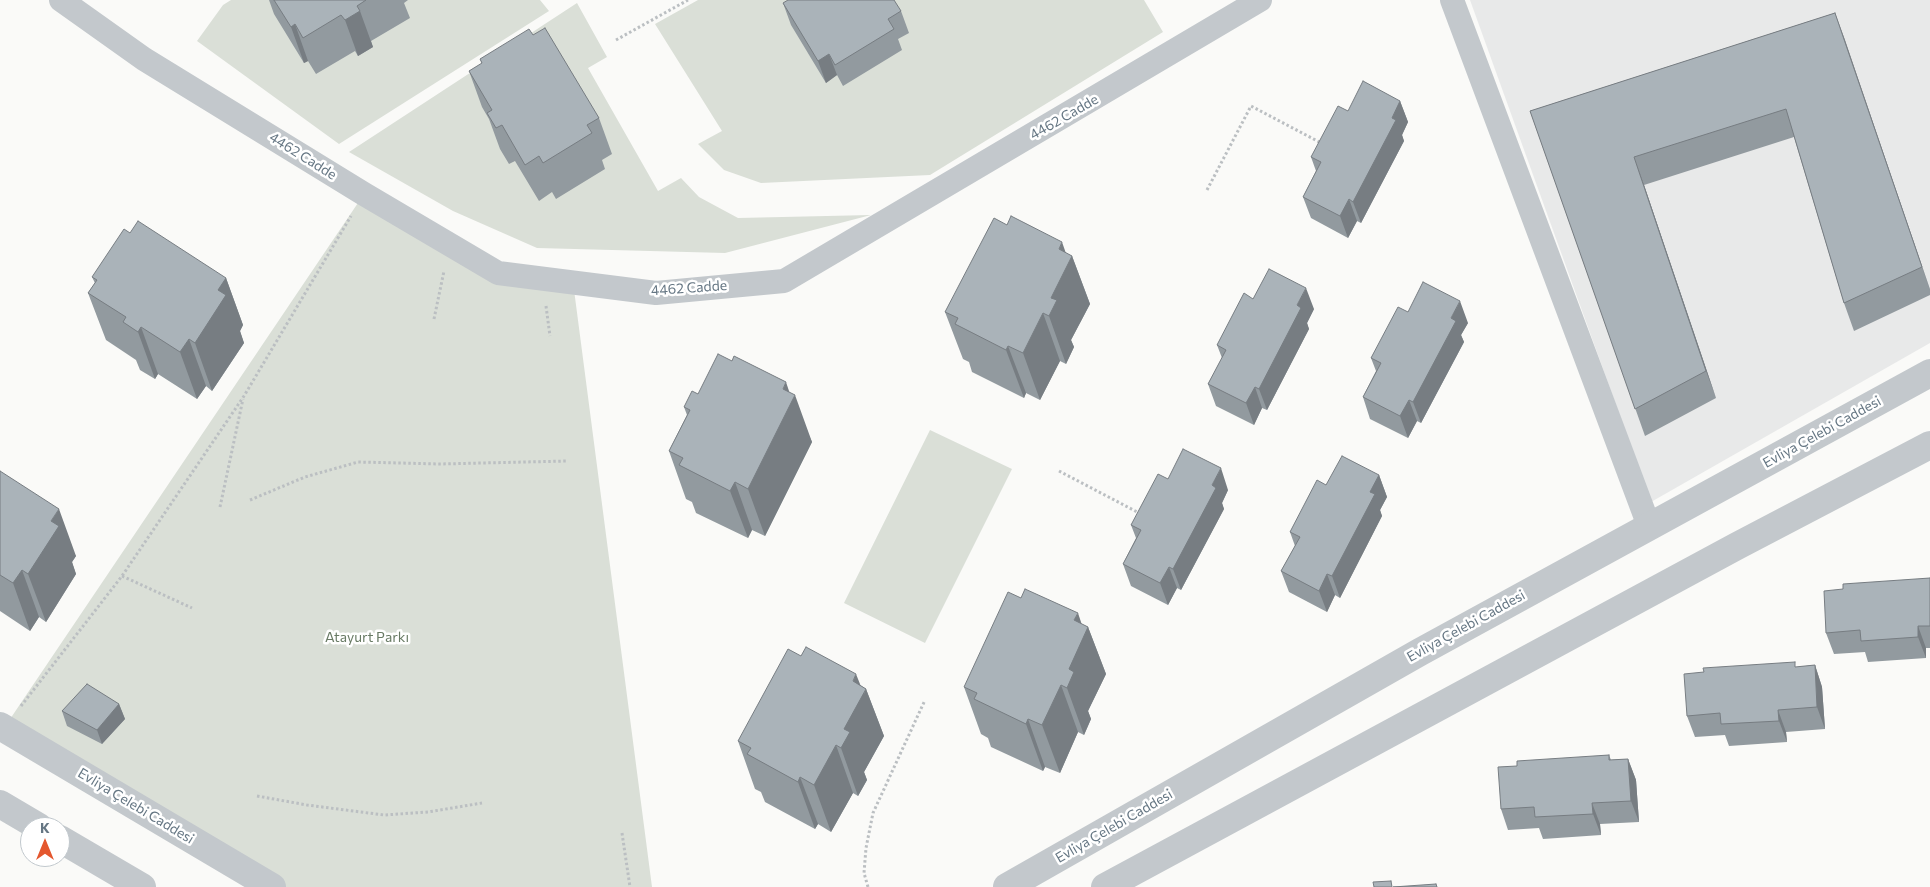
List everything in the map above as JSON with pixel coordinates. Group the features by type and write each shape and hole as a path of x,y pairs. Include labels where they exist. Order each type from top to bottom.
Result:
{"street":[{"name":"4462 Cadde","path":"61,0 144,59 364,194 498,273 656,292 784,281 1260,0"},
{"path":"1452,0 1649,526"},
{"name":"Evliya Çelebi Caddesi","path":"1007,887 1420,652 1930,373"},
{"path":"1105,887 1737,546 1930,445"},
{"name":"Evliya Çelebi Caddesi","path":"2,727 272,887"},
{"path":"0,804 22,817"},
{"path":"70,845 142,887"}],"path":[{"path":"616,40 688,0"},
{"path":"1207,190 1251,106 1326,145"},
{"path":"2,727 122,576 244,396 364,194"},
{"path":"434,319 449,244"},
{"path":"220,507 244,396"},
{"path":"250,500 305,477 358,462 440,464 568,462"},
{"path":"1059,471 1145,516"},
{"path":"122,576 192,608"},
{"path":"868,887 864,874 866,848 873,813 925,700"},
{"path":"257,796 384,815 428,812 482,803"},
{"path":"622,833 630,887"}],"shaded area":[{"path":"1470,0 1930,0 1930,343 1651,502"}],"green space":[{"path":"231,0 540,0 549,11 339,144 197,41 223,5"},
{"path":"698,0 1144,0 1163,32 930,175 761,183 724,170 698,144 722,131 655,24"},
{"path":"577,3 607,57 588,68 658,191 681,178 699,197 738,218 871,215 725,253 537,248 453,211 349,152"},
{"name":"Atayurt Parkı","path":"364,194 498,273 573,282 652,887 269,887 4,728"},
{"path":"930,430 1012,469 925,643 844,603"}],"building":[{"path":"274,0 366,0 357,6 360,11 345,20 341,15 303,38 295,24 291,27"},
{"path":"788,0 894,0 901,11 888,19 894,29 835,65 829,54 818,61 783,3"},
{"path":"1835,13 1922,267 1844,303 1786,109 1634,157 1706,371 1635,409 1530,111"},
{"path":"545,28 599,118 587,125 592,133 543,163 539,156 525,165 502,125 496,128 487,113 492,110 469,71 482,63 480,59 529,29 533,35"},
{"path":"1363,81 1400,101 1392,118 1396,120 1353,202 1349,199 1340,216 1303,197 1321,162 1311,157 1338,106 1348,111"},
{"path":"1011,216 1062,242 1059,249 1072,256 1051,298 1057,300 1049,316 1043,313 1023,353 1008,346 1006,350 955,324 958,318 945,312 994,218 1007,225"},
{"path":"138,221 226,278 218,290 226,295 195,343 189,339 180,352 141,327 138,332 123,322 126,317 88,293 97,280 92,277 124,229 130,233"},
{"path":"1269,269 1306,288 1297,305 1301,308 1259,389 1255,387 1246,403 1208,384 1226,350 1217,345 1244,293 1253,299"},
{"path":"1423,282 1460,301 1451,318 1456,321 1413,402 1409,400 1400,416 1363,397 1381,363 1371,358 1398,307 1408,312"},
{"path":"718,354 732,361 734,356 786,382 783,389 795,395 748,489 735,482 730,491 679,465 683,458 669,451 690,410 684,407 692,391 698,394"},
{"path":"1183,449 1221,468 1212,485 1216,488 1173,569 1169,567 1160,583 1123,564 1141,530 1131,525 1158,474 1168,479"},
{"path":"1342,456 1379,475 1370,492 1375,494 1332,576 1327,574 1319,591 1281,571 1300,537 1290,532 1317,480 1326,485"},
{"path":"0,471 59,509 51,521 59,526 28,574 22,570 13,583 0,575"},
{"path":"1930,578 1930,626 1918,626 1918,637 1861,641 1860,630 1826,633 1824,591 1843,589 1843,584"},
{"path":"1025,589 1078,613 1074,620 1088,627 1069,669 1074,672 1067,688 1061,685 1042,725 1028,719 1026,724 974,699 977,693 964,687 1008,592 1021,598"},
{"path":"806,647 856,674 853,681 866,689 844,729 850,732 841,748 836,745 814,785 800,777 798,782 747,754 751,748 738,741 788,649 801,656"},
{"path":"1795,662 1795,667 1815,665 1817,707 1778,710 1779,721 1721,724 1720,713 1687,716 1684,674 1704,672 1703,668"},
{"path":"87,684 119,704 97,730 62,711"},
{"path":"1609,755 1609,760 1628,759 1631,801 1592,803 1593,814 1535,817 1534,807 1501,809 1498,767 1517,766 1517,761"},
{"path":"1391,881 1392,887 1374,887 1373,882"},
{"path":"1436,884 1437,887 1393,887"}]}
